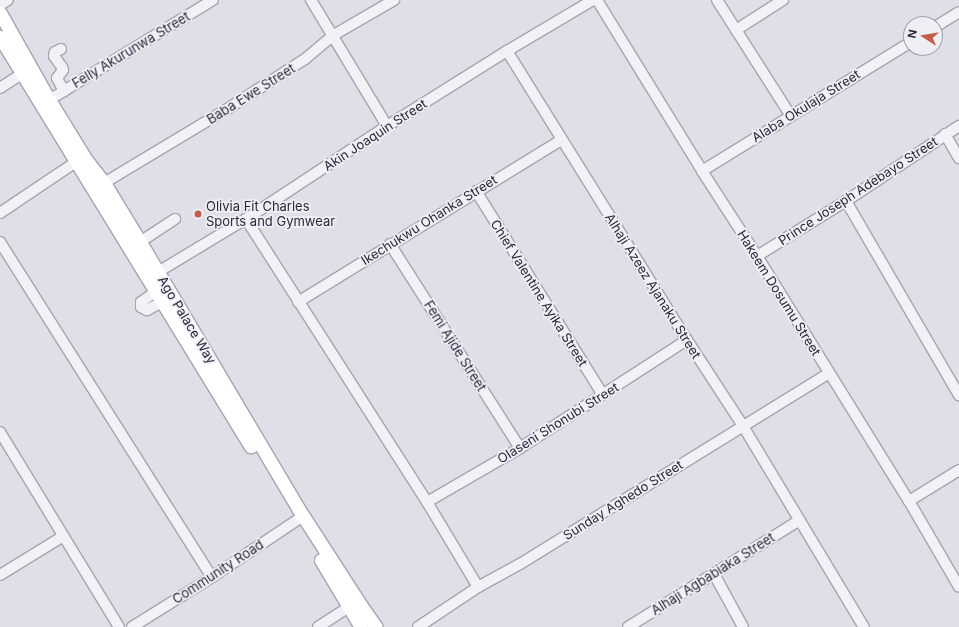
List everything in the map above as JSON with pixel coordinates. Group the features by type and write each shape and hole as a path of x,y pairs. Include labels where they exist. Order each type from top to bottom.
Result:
{"main road":[{"name":"Ago Palace Way","path":"0,13 49,100 86,160 104,183 158,272 361,627"},
{"name":"Ago Palace Way","path":"0,37 159,297 300,518 376,627"}],"street":[{"path":"0,5 8,0"},
{"name":"Felly Akurunwa Street","path":"49,100 214,0"},
{"path":"310,0 387,126"},
{"name":"Baba Ewe Street","path":"104,183 298,64 332,36 394,0"},
{"name":"Akin Joaquin Street","path":"158,272 246,219 387,126 507,51 593,0"},
{"name":"Hakeem Dosumu Street","path":"597,0 702,171 757,256 909,501 959,587"},
{"path":"716,0 791,116"},
{"path":"736,30 783,0"},
{"path":"943,22 959,12"},
{"name":"Alaba Okulaja Street","path":"702,171 903,47"},
{"path":"61,49 55,52 54,56 63,70 57,78 64,91"},
{"name":"Alhaji Azeez Ajanaku Street","path":"507,51 561,140 743,426 798,520 864,627"},
{"path":"0,88 23,73"},
{"name":"Prince Joseph Adebayo Street","path":"757,256 846,202 959,126"},
{"path":"945,134 959,158"},
{"name":"Ikechukwu Ohanka Street","path":"298,302 561,140"},
{"path":"0,213 76,162"},
{"name":"Chief Valentine Ayika Street","path":"476,191 603,395"},
{"path":"846,202 959,395"},
{"path":"140,242 175,219"},
{"path":"246,219 427,502 478,587"},
{"path":"0,242 212,577"},
{"name":"Femi Ajide Street","path":"390,244 520,448"},
{"name":"Olaseni Shonubi Street","path":"427,502 520,448 687,340"},
{"name":"Sunday Aghedo Street","path":"418,627 478,587 520,564 829,373"},
{"path":"0,432 4,448 62,536 119,627"},
{"path":"909,501 959,470"},
{"name":"Community Road","path":"132,627 212,577 300,518"},
{"name":"Alhaji Agbabiaka Street","path":"628,627 798,520"},
{"path":"0,575 62,536"},
{"path":"714,574 743,627"},
{"path":"318,627 349,607"}],"place":[{"name":"Olivia Fit Charles Sports and Gymwear","path":"198,214"}]}
